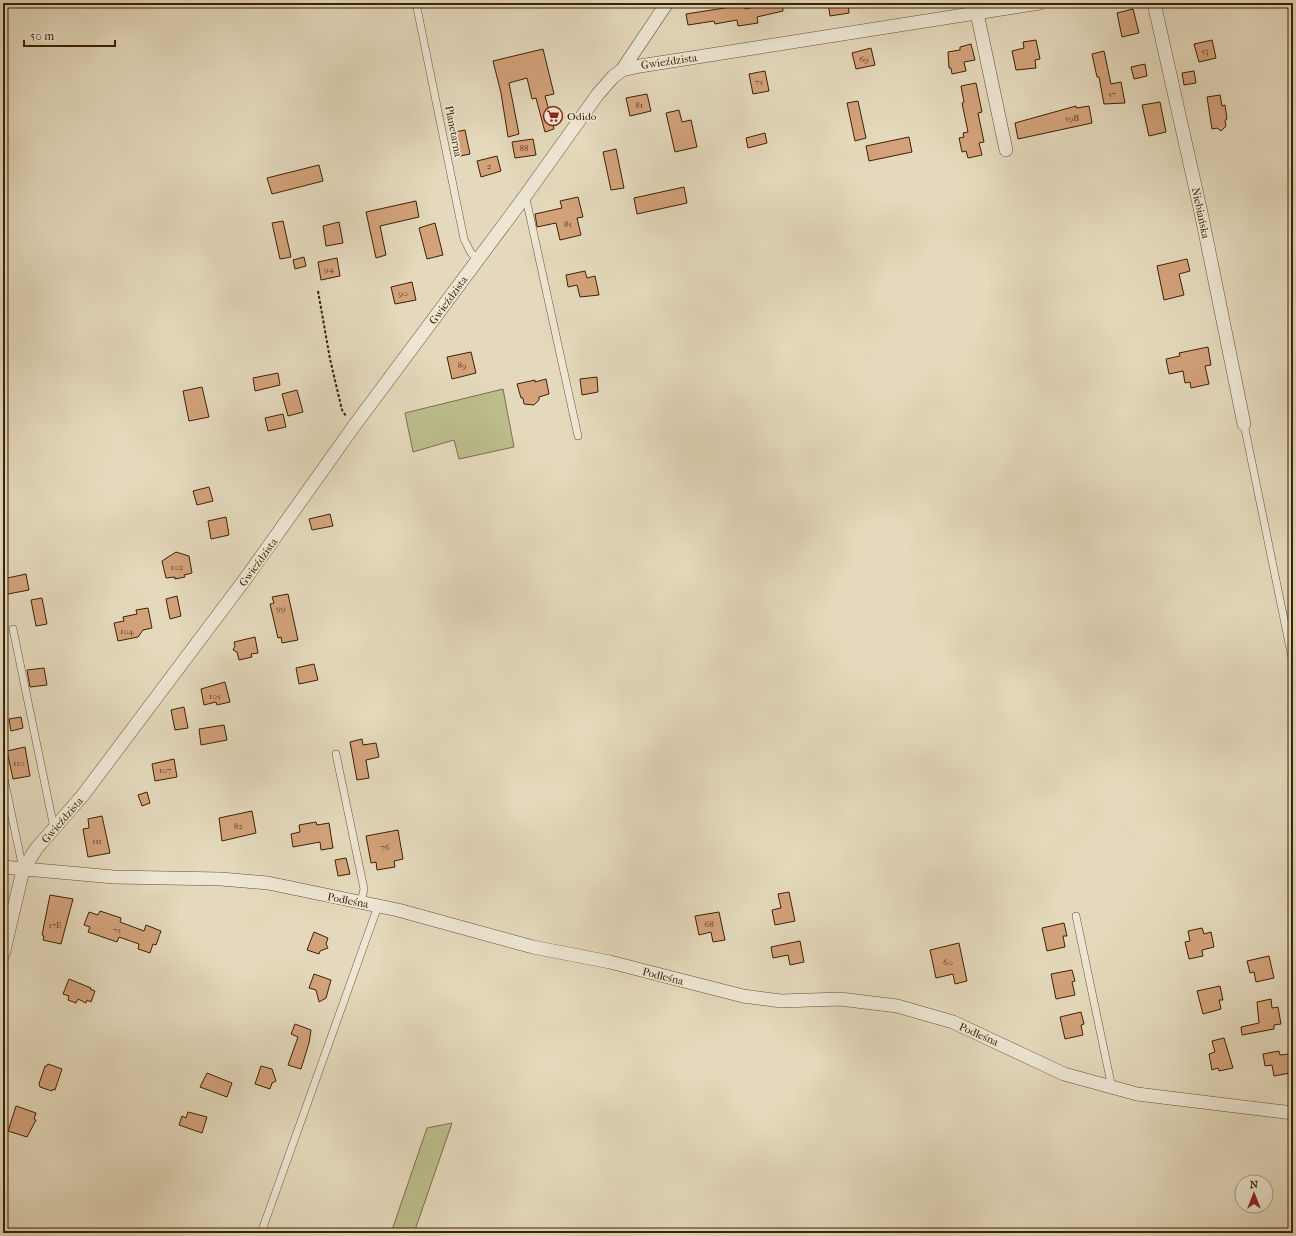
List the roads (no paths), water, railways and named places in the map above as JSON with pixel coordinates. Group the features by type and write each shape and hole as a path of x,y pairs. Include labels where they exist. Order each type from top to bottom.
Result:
{"street":[{"path":"622,70 668,3"},
{"name":"Niebiańska","path":"1154,3 1202,217 1244,424"},
{"name":"Gwieździsta","path":"3,955 23,870 36,850 83,795 246,578 354,426 612,77 622,70 640,66 977,13 1044,4"},
{"path":"977,13 1006,150"},
{"name":"Podleśna","path":"3,867 114,877 221,878 268,883 378,906 533,947 610,962 743,996 782,1000 840,999 897,1006 952,1022 1064,1074 1112,1089 1137,1094 1293,1113"}],"lane":[{"name":"Planetarna","path":"416,3 464,239 471,253 478,259"},
{"path":"523,199 527,203 578,436"},
{"path":"1244,424 1293,663"},
{"path":"13,629 54,828"},
{"path":"336,754 364,888 361,902"},
{"path":"3,774 23,870"},
{"path":"261,1233 378,906"},
{"path":"1076,916 1112,1089"}],"place":[{"name":"Odido","path":"553,116"}]}
